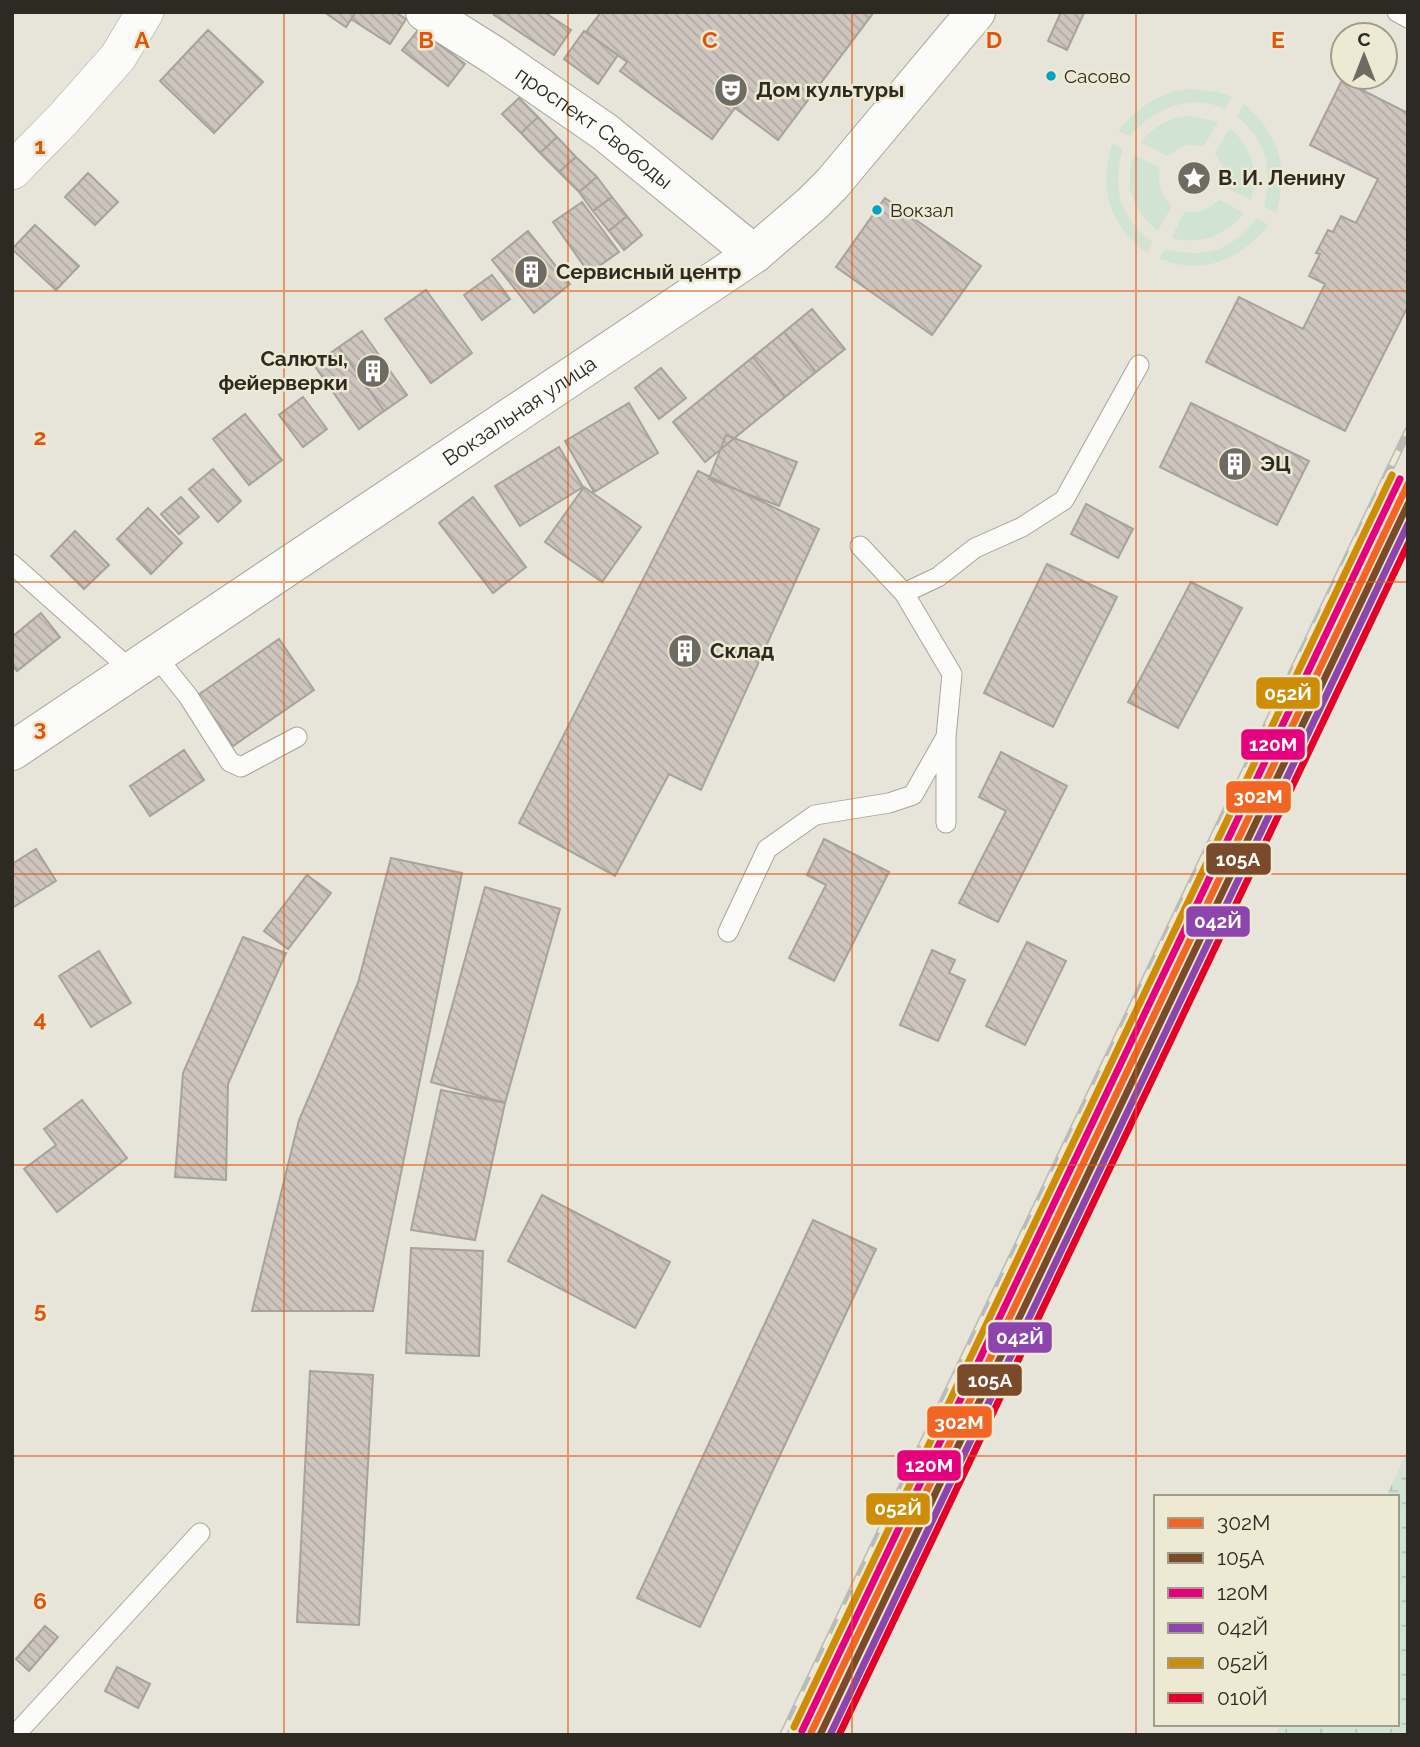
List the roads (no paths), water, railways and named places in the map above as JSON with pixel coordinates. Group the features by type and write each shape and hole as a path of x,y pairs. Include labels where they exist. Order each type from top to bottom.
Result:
{"main road":[{"name":"проспект Свободы","path":"425,12 495,56 605,132 754,254"},
{"name":"Вокзальная улица","path":"12,751 754,254 832,184 976,12"}],"street":[{"path":"12,171 118,57 145,12"}],"lane":[{"path":"1397,12 1408,18"},
{"path":"904,593 938,577 975,548 1022,527 1064,500 1139,365"},
{"path":"860,545 904,593 952,674 946,737 946,823"},
{"path":"12,564 188,696 230,762 241,767 297,737"},
{"path":"728,932 767,849 815,816 889,803 913,795 946,737"},
{"path":"15,1735 200,1533"}],"railway":[{"path":"783,1735 1408,431"}],"place":[{"name":"Сасово","path":"1051,76"},
{"name":"Дом культуры","path":"731,90"},
{"name":"В. И. Ленину","path":"1194,178"},
{"name":"Вокзал","path":"877,210"},
{"name":"Сервисный центр","path":"531,272"},
{"name":"Салюты, фейерверки","path":"373,371"},
{"name":"ЭЦ","path":"1235,464"},
{"name":"Склад","path":"685,651"}]}
